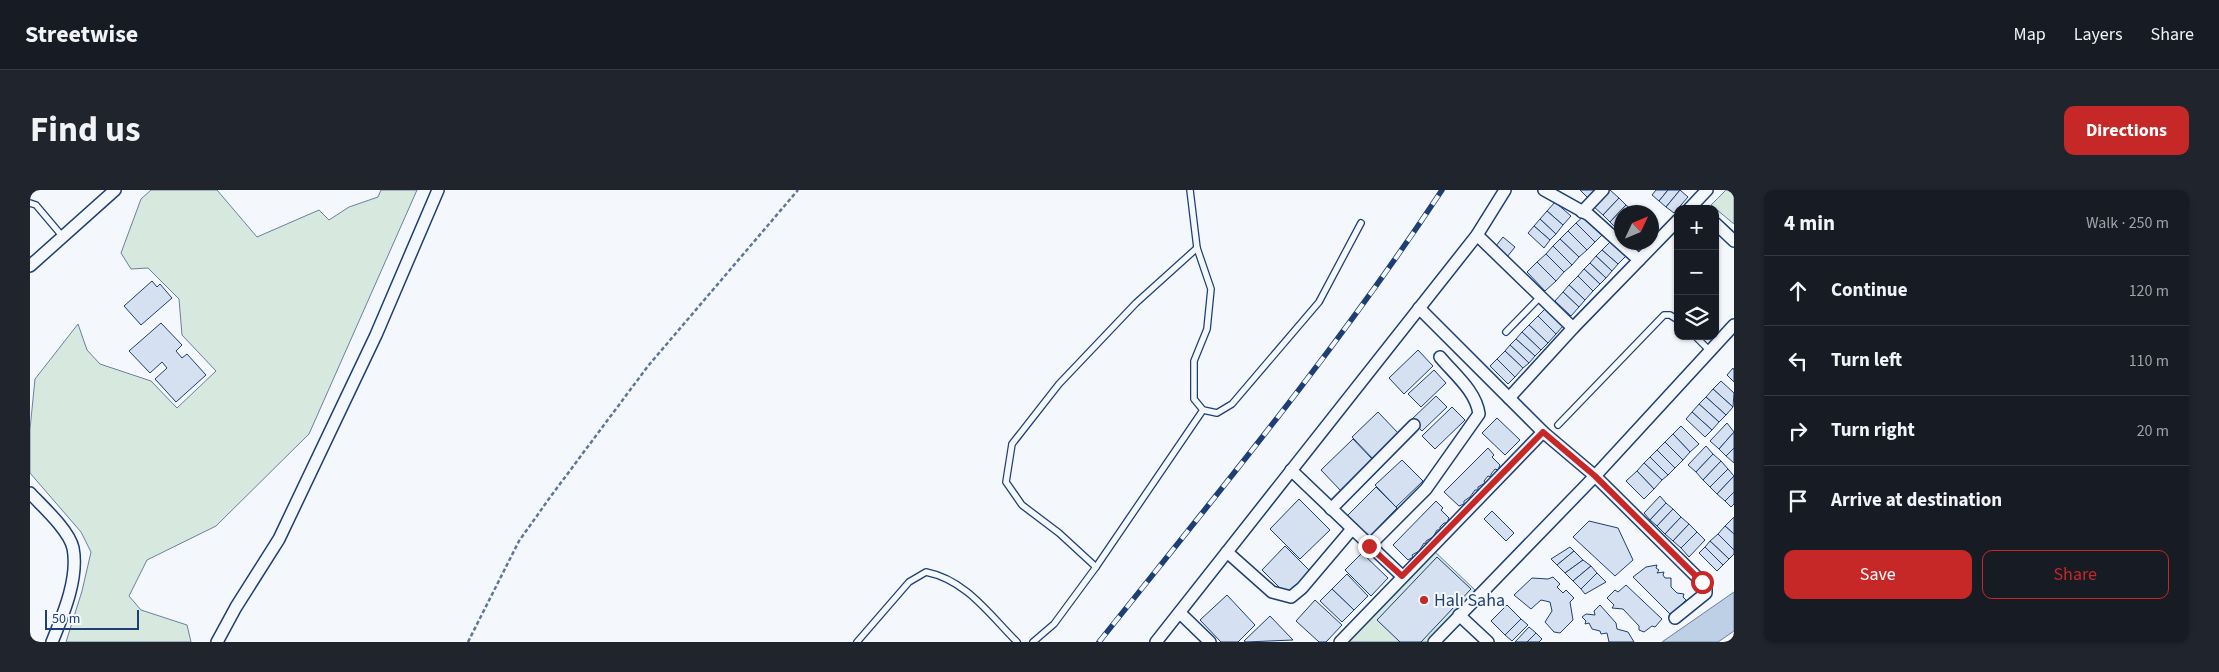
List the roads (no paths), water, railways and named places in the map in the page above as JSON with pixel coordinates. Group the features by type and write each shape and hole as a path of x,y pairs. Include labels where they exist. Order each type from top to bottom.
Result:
{"street":[{"path":"30,266 115,190"},
{"path":"217,642 236,607 279,540 376,335 438,190"},
{"path":"1156,642 1478,235 1504,190"},
{"path":"1544,190 1589,215 1638,260"},
{"path":"1582,212 1603,190"},
{"path":"1696,205 1707,190"},
{"path":"1509,398 1573,328 1674,224"},
{"path":"1719,227 1734,241"},
{"path":"1478,235 1573,328"},
{"path":"1419,308 1543,432 1595,476 1702,582 1706,593 1675,618"},
{"path":"1434,642 1595,476 1734,325"},
{"path":"1369,546 1426,489 1479,414 1478,405 1473,396 1440,357"},
{"path":"1332,509 1414,425"},
{"path":"1340,642 1543,432"},
{"path":"1291,470 1402,576"},
{"path":"30,493 61,528 72,547 73,574 63,612 52,642"},
{"path":"1227,552 1272,592 1291,597 1302,588 1352,529"},
{"path":"1180,613 1210,642"},
{"path":"1459,615 1488,642"}],"lane":[{"path":"1190,190 1197,248 1211,289 1207,329 1194,361 1194,399 1203,410 1217,413 1232,404 1319,302 1361,223"},
{"path":"30,203 36,205 63,237"},
{"path":"1096,567 1059,533 1022,505 1006,482 1012,444 1059,384 1136,302 1197,248"},
{"path":"1506,332 1541,296"},
{"path":"1558,424 1664,315 1674,318"},
{"path":"1699,340 1710,351"},
{"path":"1033,642 1054,624 1096,567 1203,410"},
{"path":"857,642 909,582 926,572 943,576 964,588 1017,642"}],"water":[{"path":"1734,592 1734,631 1718,642 1662,642"}],"railway":[{"path":"1099,642 1276,420 1361,306 1442,190"}],"place":[{"name":"Halı Saha","path":"1424,600"}]}
